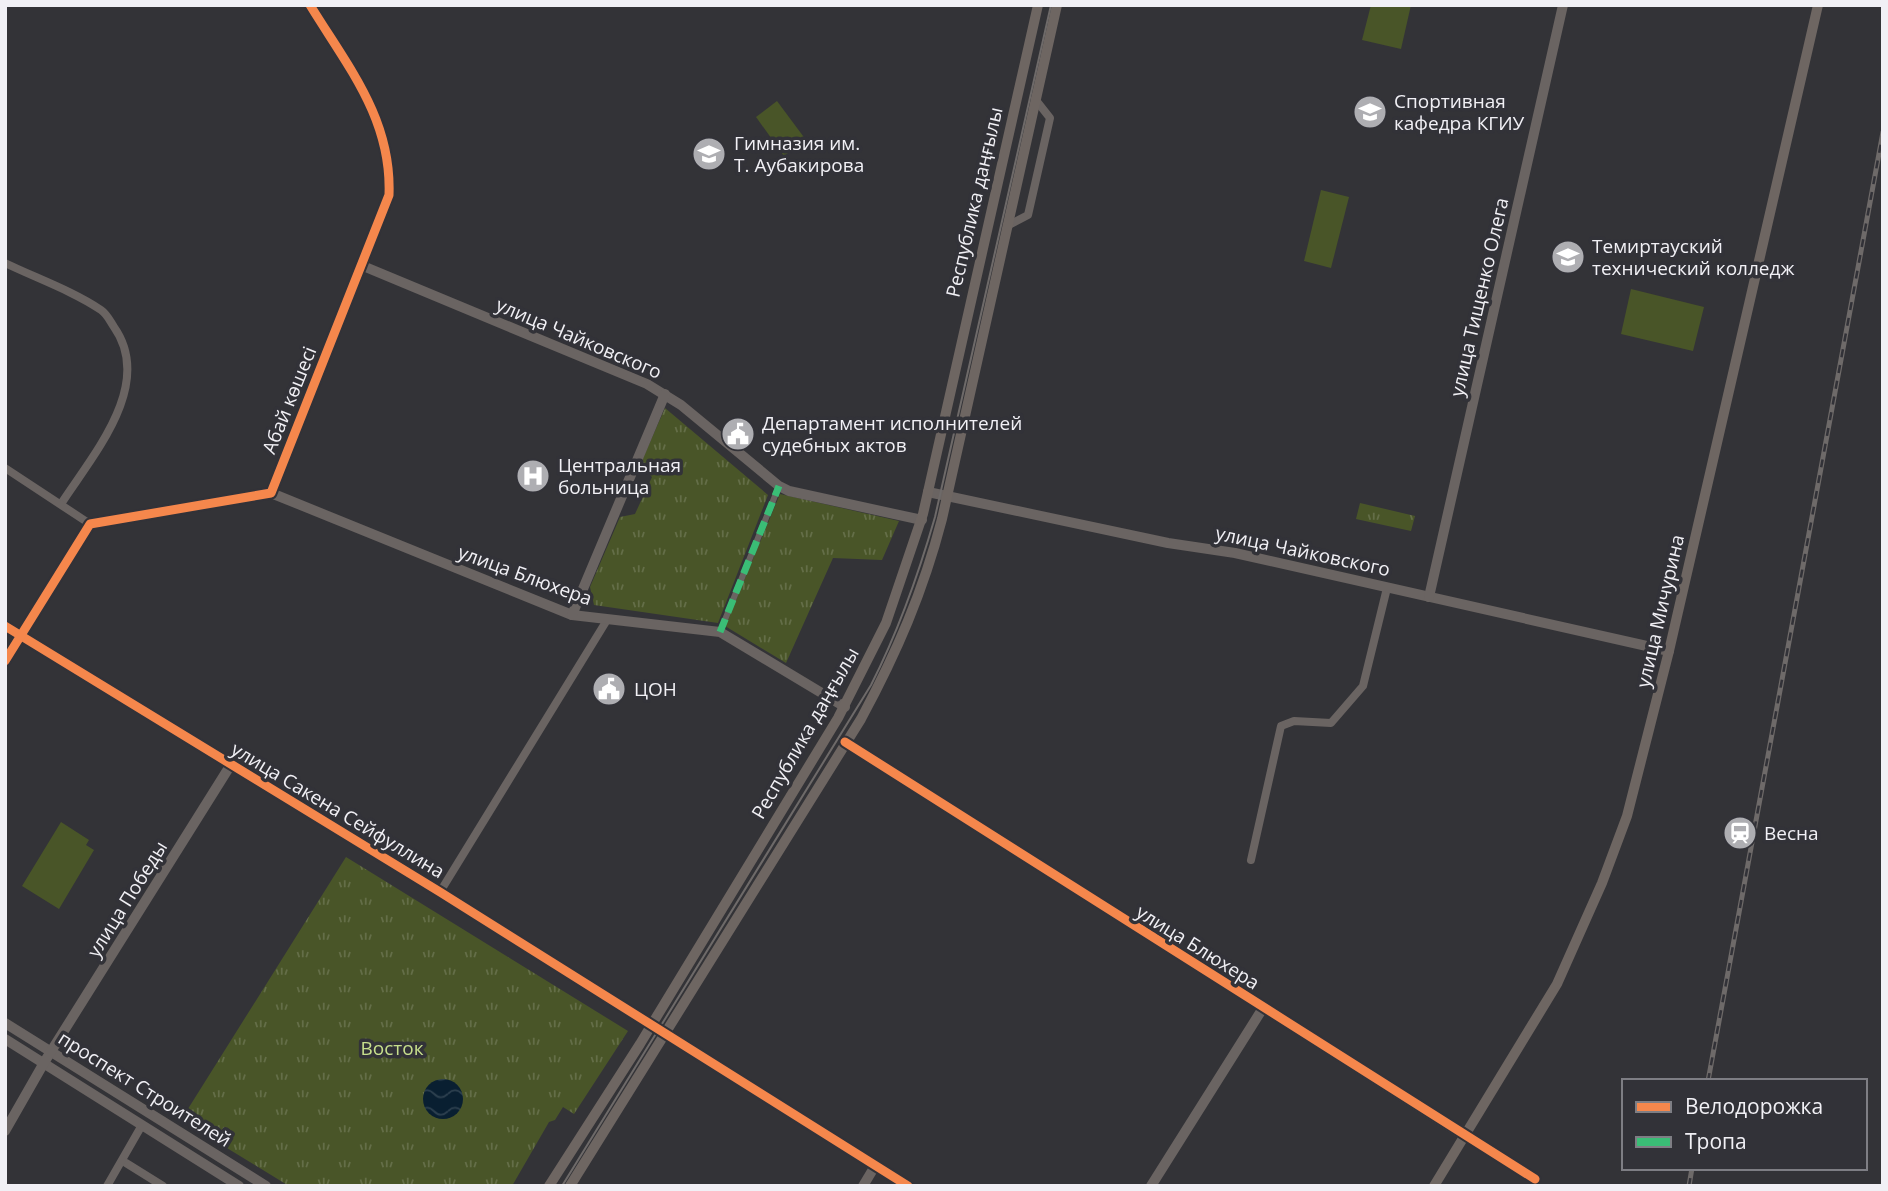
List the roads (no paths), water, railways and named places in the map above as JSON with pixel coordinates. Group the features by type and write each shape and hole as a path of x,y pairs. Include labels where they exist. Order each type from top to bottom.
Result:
{"main road":[{"name":"Республика даңғылы","path":"549,1186 651,1026 845,707 886,623 922,520 1038,5"},
{"name":"Республика даңғылы","path":"570,1186 845,742 903,638 926,580 947,496 1057,5"},
{"name":"улица Мичурина","path":"1434,1186 1556,984 1602,883 1639,776 1818,5"}],"street":[{"name":"Абай көшесі","path":"271,493 390,195 388,151 363,90 310,5"},
{"name":"улица Тищенко Олега","path":"1429,597 1563,5"},
{"path":"1007,226 1028,215 1042,155 1049,118 1035,99"},
{"path":"5,263 103,311 122,338 128,365 127,386 113,423 61,504"},
{"name":"улица Чайковского","path":"363,266 665,394 779,486 922,520"},
{"path":"572,615 665,394"},
{"path":"5,468 90,524 271,493"},
{"path":"720,632 779,486"},
{"name":"улица Чайковского","path":"928,492 1168,543 1235,553 1669,652"},
{"name":"улица Блюхера","path":"271,493 572,615 720,632 845,707"},
{"path":"5,661 90,524"},
{"path":"1251,860 1281,726 1294,721 1331,723 1363,686 1387,588"},
{"path":"440,892 607,620"},
{"name":"улица Сакена Сейфуллина","path":"5,626 440,892 664,1035"},
{"name":"улица Блюхера","path":"845,742 1535,1179"},
{"name":"улица Победы","path":"45,1062 230,766"},
{"path":"1151,1186 1263,1008"},
{"name":"проспект Строителей","path":"5,1023 266,1186"},
{"path":"664,1035 908,1186"},
{"name":"проспект Строителей","path":"5,1039 239,1186"},
{"path":"5,1131 45,1062"},
{"path":"107,1186 142,1125"},
{"path":"127,1163 163,1186"},
{"path":"863,1186 875,1166"}],"water":[{"path":"443,1079 451,1080 457,1085 462,1091 462,1107 457,1113 451,1118 443,1119 435,1118 429,1113 424,1107 423,1099 424,1091 429,1085 435,1080"}],"tram line":[{"path":"562,1186 871,685 899,623 935,517 1051,5"}],"railway":[{"path":"1708,1079 1883,132"},
{"path":"1689,1186 1692,1170"}],"place":[{"name":"Спортивная кафедра КГИУ","path":"1370,112"},
{"name":"Гимназия им. Т. Аубакирова","path":"709,154"},
{"name":"Темиртауский технический колледж","path":"1568,257"},
{"name":"Департамент исполнителей судебных актов","path":"738,434"},
{"name":"Центральная больница","path":"533,476"},
{"name":"ЦОН","path":"609,689"},
{"name":"Весна","path":"1740,833"}],"park label":[{"name":"Восток","path":"392,1048"}]}
